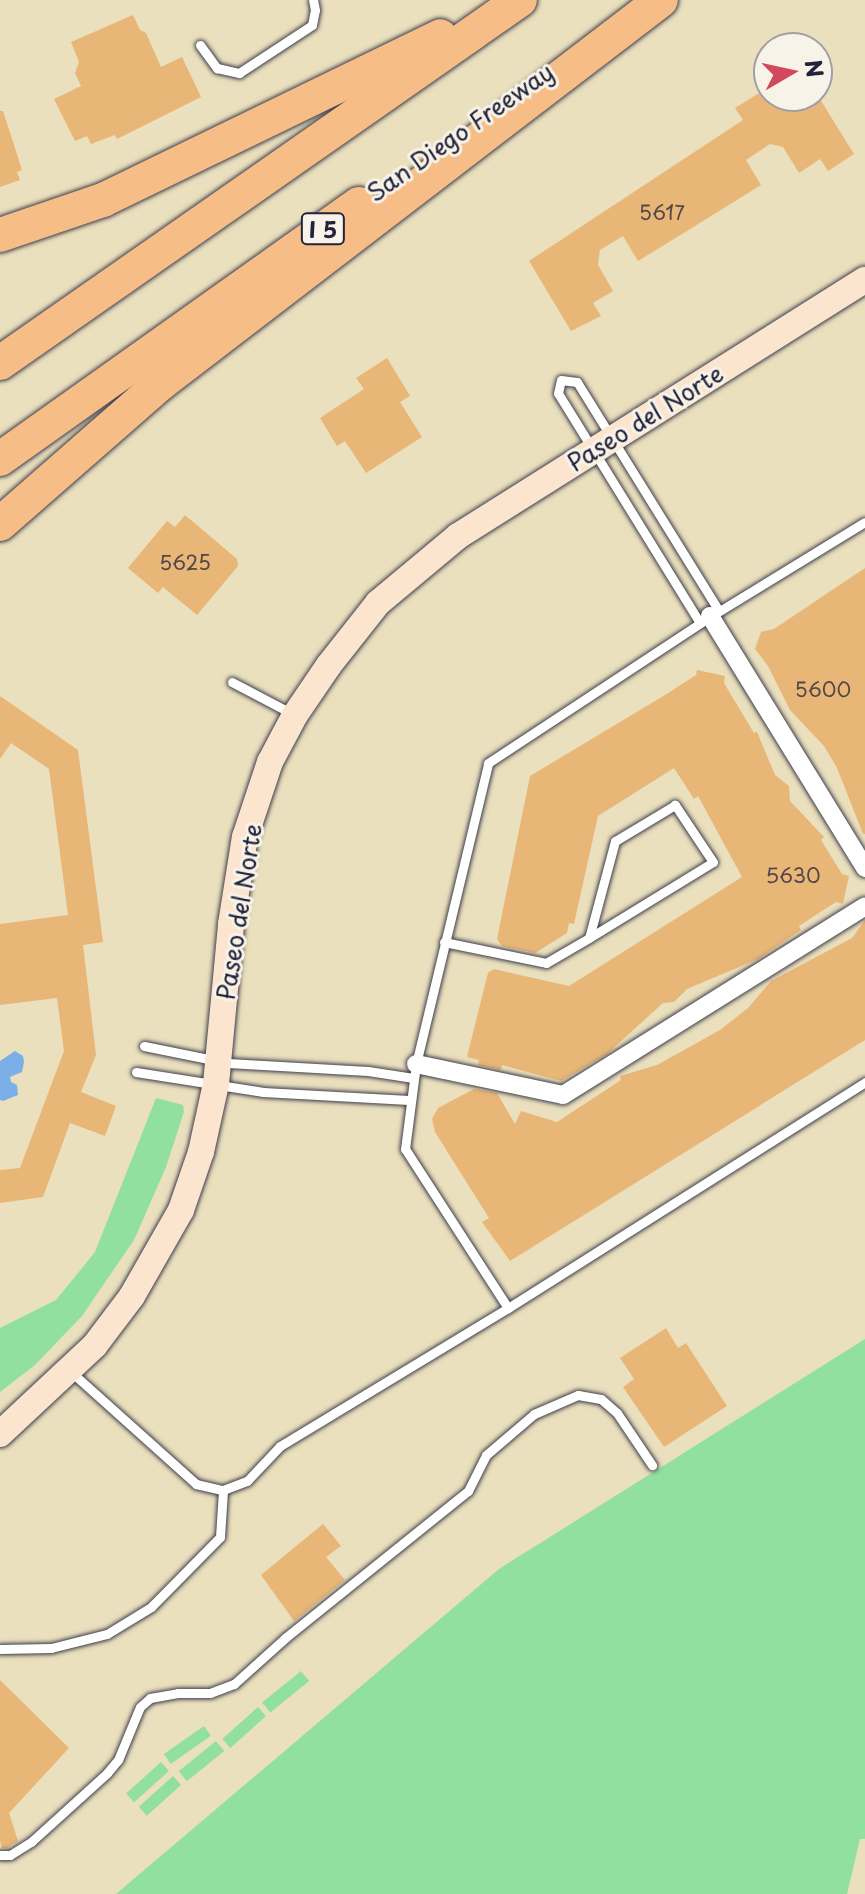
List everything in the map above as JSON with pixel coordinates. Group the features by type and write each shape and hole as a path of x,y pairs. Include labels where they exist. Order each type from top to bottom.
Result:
{"highway":[{"path":"0,235 103,200 518,0"},
{"path":"0,363 518,0"},
{"name":"San Diego Freeway","path":"0,459 646,0"},
{"path":"0,524 160,384 661,0"}],"main road":[{"name":"Paseo del Norte","path":"0,1434 95,1345 132,1296 181,1210 201,1152 217,1073 231,924 245,837 270,762 295,715 378,603 458,536 865,280"}],"street":[{"path":"710,617 865,868"},
{"path":"415,1071 563,1095 865,906"}],"lane":[{"path":"200,45 217,68 239,73 312,25 313,0"},
{"path":"710,617 603,445 558,393 561,380 577,382 603,445 710,617"},
{"path":"508,1308 405,1149 415,1071 488,763 710,617 865,522"},
{"path":"232,682 295,715"},
{"path":"444,942 546,963 589,938 713,862 675,805 615,841 589,938"},
{"path":"144,1046 263,1092 409,1100"},
{"path":"136,1072 415,1071"},
{"path":"69,1369 196,1484 223,1490 247,1481 280,1446 508,1308 865,1082"},
{"path":"0,1855 10,1855 31,1842 107,1773 118,1760 140,1707 150,1698 210,1693 234,1684 285,1638 468,1491 486,1455 534,1414 578,1395 601,1399 617,1413 652,1465"},
{"path":"0,1649 51,1648 107,1634 151,1607 220,1537 223,1490"}],"green space":[{"path":"156,1098 183,1105 184,1112 166,1167 134,1240 82,1316 35,1365 0,1392 0,1328 56,1300 95,1252"},
{"path":"865,1339 865,1839 860,1839 847,1894 116,1894 499,1569"},
{"path":"301,1671 309,1681 270,1713 262,1702"},
{"path":"258,1707 266,1716 230,1748 222,1739"},
{"path":"204,1726 211,1736 171,1764 164,1754"},
{"path":"216,1741 224,1751 187,1781 179,1771"},
{"path":"161,1762 169,1771 134,1802 126,1793"},
{"path":"173,1776 181,1785 147,1816 139,1807"}],"water":[{"path":"15,1051 23,1056 24,1062 22,1072 10,1077 11,1082 17,1085 18,1095 3,1101 0,1100 0,1061"}],"building":[{"path":"133,15 140,30 146,33 161,67 182,57 201,97 117,139 115,135 91,144 87,136 75,141 54,99 81,86 75,73 79,62 71,42"},
{"path":"753,97 753,112 828,112 854,154 828,171 820,159 799,173 783,147 770,144 746,160 761,185 638,261 623,236 600,250 598,265 613,291 593,303 601,316 571,331 529,261 743,120 735,108"},
{"path":"0,111 3,111 22,170 17,172 20,180 0,187"},
{"path":"387,358 410,396 400,402 422,437 366,473 345,441 337,446 320,418 364,389 356,378"},
{"path":"185,515 237,559 238,566 197,615 163,587 158,593 128,568 167,521 175,527"},
{"path":"865,568 863,834 837,768 824,746 790,710 768,666 755,649 761,632 774,629"},
{"path":"697,670 725,676 724,683 754,733 757,732 775,775 789,786 790,801 824,837 821,840 842,874 849,876 843,904 836,902 799,926 801,930 758,959 687,989 674,1002 663,1003 607,1054 561,1081 502,1065 501,1070 478,1065 479,1060 467,1057 488,973 494,969 569,986 742,877 698,796 694,799 674,768 598,816 574,924 569,923 567,933 535,953 502,946 497,939 530,776 665,695 696,675"},
{"path":"0,696 78,750 103,942 83,945 96,1055 81,1092 116,1106 105,1136 70,1123 43,1197 0,1203 0,1170 20,1168 64,1051 57,998 0,1005 0,924 68,915 49,769 11,743 0,759"},
{"path":"865,920 865,1040 510,1261 482,1222 489,1218 435,1132 432,1119 438,1108 474,1089 497,1093 515,1124 521,1111 557,1122 621,1080 620,1076 657,1065 720,1030 748,1008 771,981 852,938"},
{"path":"666,1328 678,1348 686,1343 727,1406 664,1447 623,1387 634,1379 620,1358"},
{"path":"323,1524 341,1546 326,1557 345,1580 294,1621 261,1575"},
{"path":"0,1680 69,1748 9,1813 18,1841 7,1848 2,1848 0,1841"}]}
